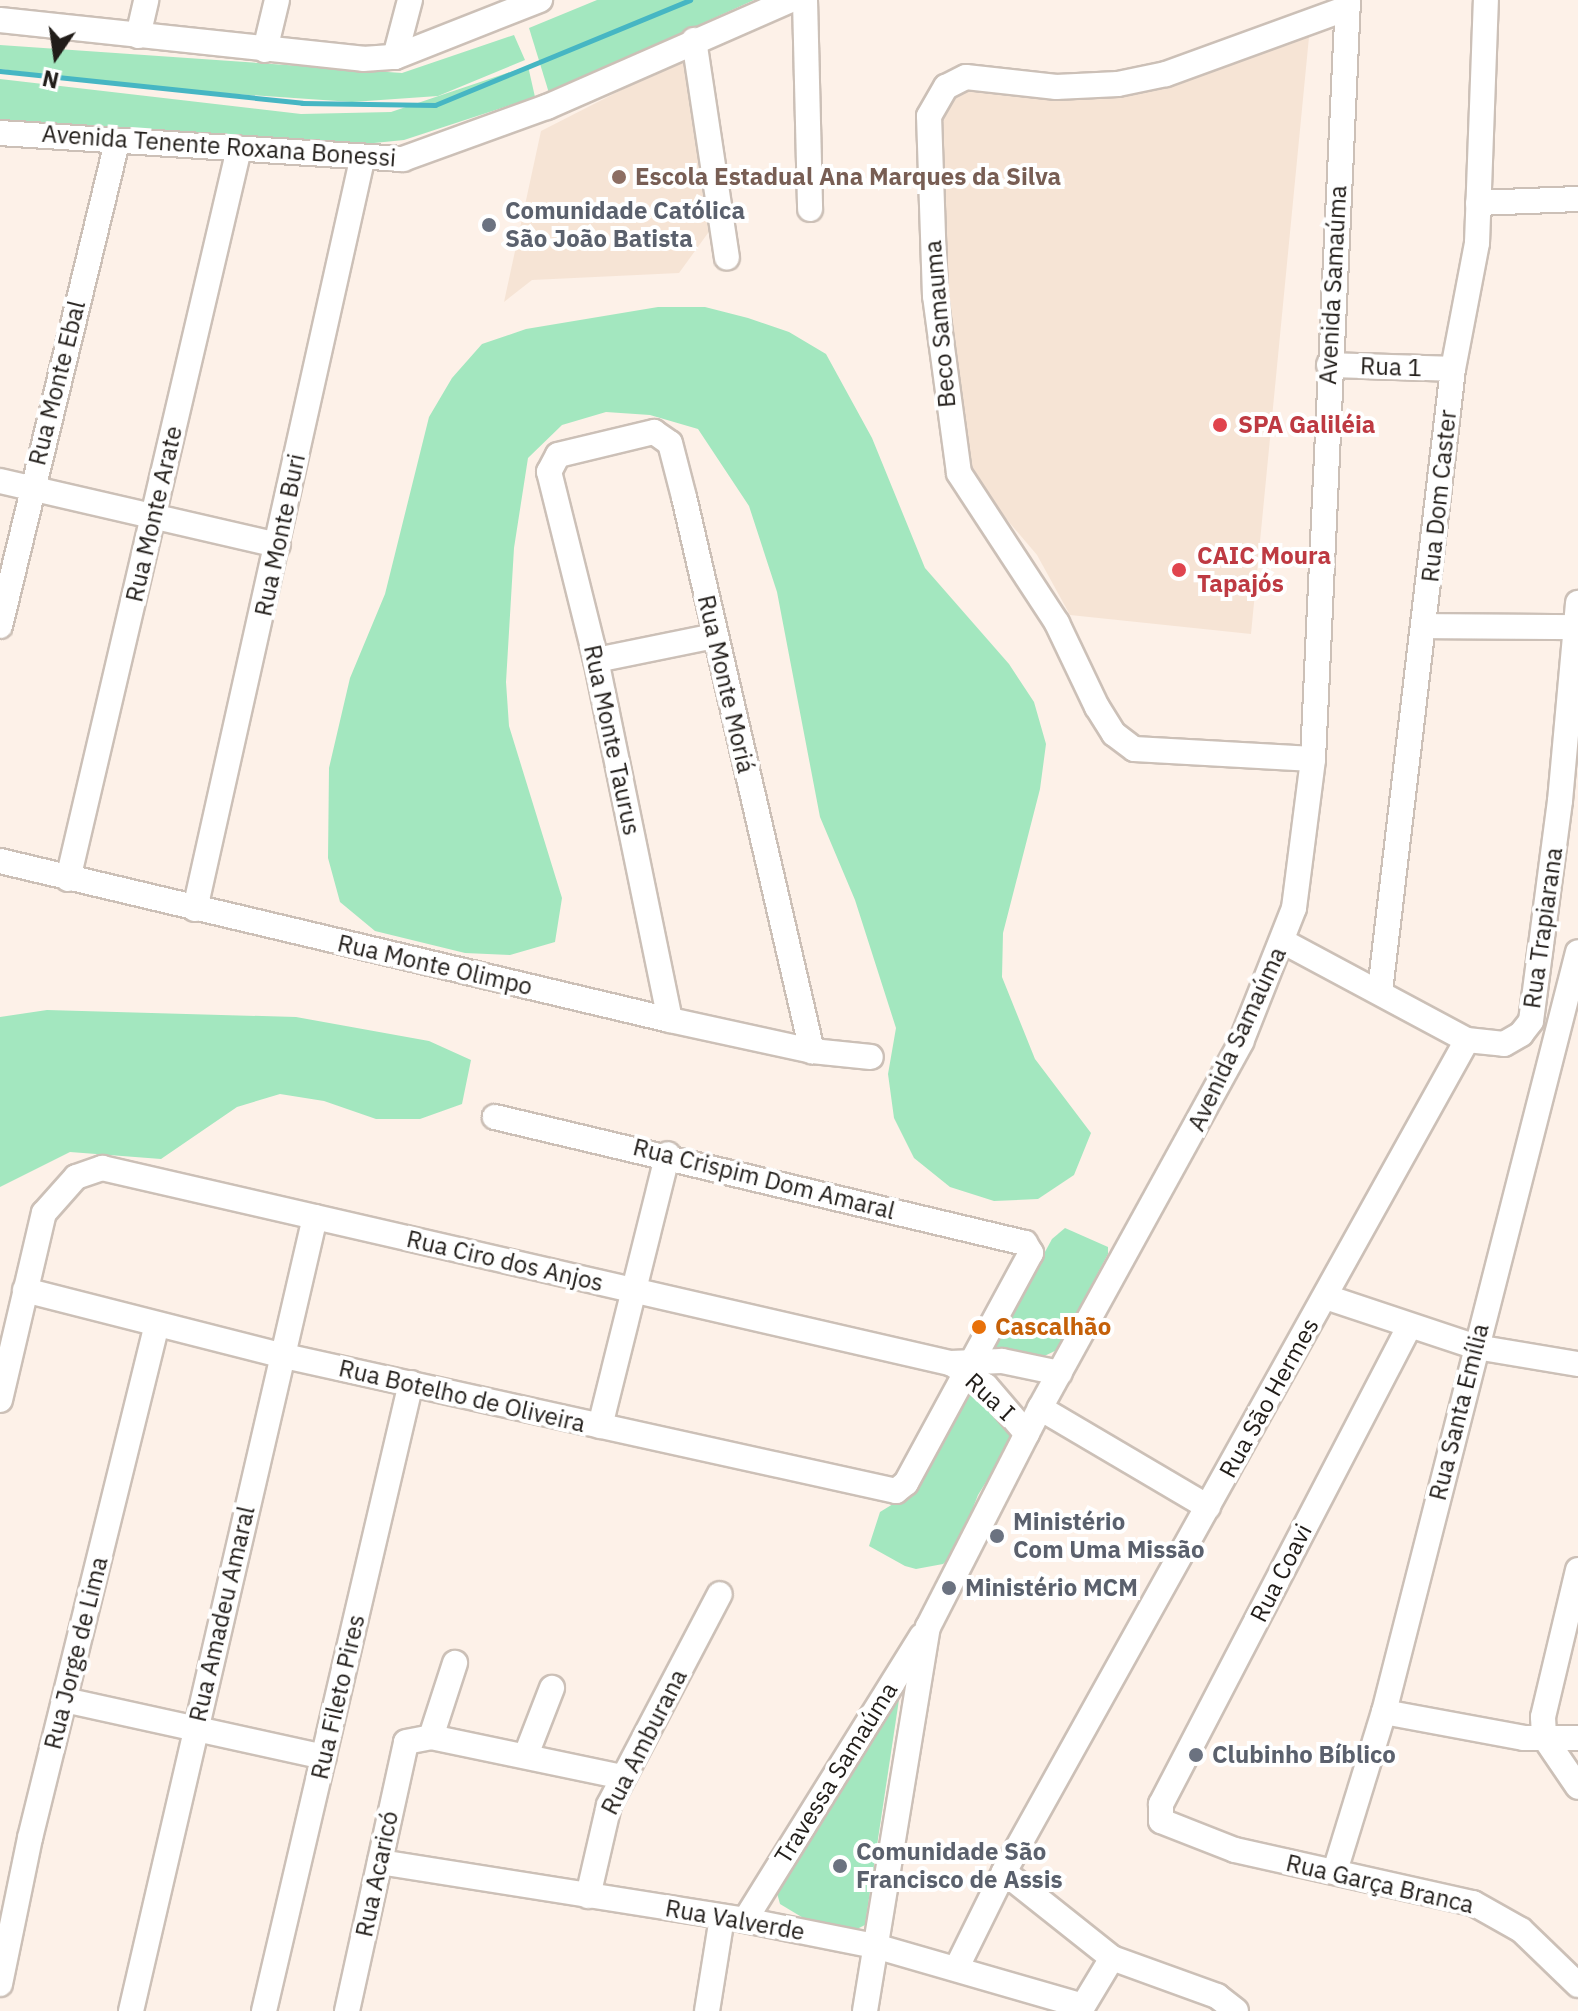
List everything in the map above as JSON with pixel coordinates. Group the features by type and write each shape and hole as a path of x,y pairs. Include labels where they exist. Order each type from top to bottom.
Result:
{"street":[{"path":"138,36 146,0"},
{"path":"265,50 277,0"},
{"path":"395,57 410,0"},
{"name":"Avenida Tenente Roxana Bonessi","path":"0,133 362,160 403,159 452,146 791,0"},
{"path":"805,0 810,209"},
{"name":"Rua Dom Caster","path":"1380,991 1453,369 1477,243 1486,0"},
{"path":"10,14 138,36 265,50 395,57 538,1"},
{"name":"Avenida Samaúma","path":"865,2011 928,1627 1040,1408 1241,1042 1284,942 1301,877 1313,759 1347,4"},
{"name":"Beco Samauma","path":"1313,759 1134,749 1114,734 1097,707 1057,623 959,473 935,296 929,116 946,87 966,77 1056,87 1118,84 1166,74 1347,4"},
{"path":"694,40 727,258"},
{"name":"Rua Monte Ebal","path":"0,626 117,141"},
{"name":"Rua Monte Arate","path":"68,879 239,149"},
{"name":"Rua Monte Buri","path":"195,909 362,160"},
{"path":"1478,203 1578,199"},
{"name":"Rua 1","path":"1329,365 1453,369"},
{"name":"Rua Monte Moriá","path":"551,461 606,440 664,434 684,497 812,1051"},
{"name":"Rua Monte Taurus","path":"551,461 549,472 596,660 670,1020"},
{"path":"0,481 278,545"},
{"path":"1424,626 1577,615"},
{"name":"Rua Trapiarana","path":"1284,942 1467,1040 1504,1044 1531,1021 1569,803 1577,615"},
{"path":"596,660 714,636"},
{"name":"Rua Monte Olimpo","path":"0,861 670,1020 812,1051 871,1057"},
{"name":"Rua Santa Emília","path":"1335,1871 1384,1712 1577,958"},
{"name":"Rua São Hermes","path":"957,1967 1004,1872 1467,1040"},
{"name":"Rua Crispim Dom Amaral","path":"495,1117 668,1154 1030,1247 962,1366"},
{"path":"600,1426 668,1154"},
{"name":"Rua Ciro dos Anjos","path":"0,1400 25,1290 52,1200 76,1177 102,1168 962,1366 1021,1363 1060,1373"},
{"name":"Rua Amadeu Amaral","path":"131,2011 280,1355 315,1217"},
{"name":"Rua Botelho de Oliveira","path":"25,1290 280,1355 600,1426 902,1488 962,1366"},
{"path":"1326,1297 1476,1347 1578,1364"},
{"name":"Rua Jorge de Lima","path":"0,1984 65,1700 157,1324"},
{"name":"Rua Coavi","path":"1161,1821 1161,1804 1409,1327"},
{"path":"1002,1401 1021,1363"},
{"name":"Rua I","path":"962,1366 1002,1401 1027,1434"},
{"name":"Rua Fileto Pires","path":"264,2011 411,1383"},
{"path":"1040,1408 1208,1507"},
{"path":"1578,1570 1574,1600 1543,1717 1544,1737 1578,1787"},
{"name":"Rua Amburana","path":"588,1896 600,1833 622,1777 720,1594"},
{"name":"Travessa Samaúma","path":"734,1918 928,1627"},
{"name":"Rua Acaricó","path":"347,2011 404,1745 420,1738 455,1663"},
{"path":"526,1755 552,1688"},
{"path":"65,1700 324,1757"},
{"path":"1384,1712 1524,1738 1578,1738"},
{"path":"420,1738 526,1755 622,1777"},
{"name":"Rua Garça Branca","path":"1161,1821 1235,1850 1448,1895 1495,1913 1556,1959 1578,1985"},
{"name":"Rua Valverde","path":"380,1862 734,1918 875,1946 957,1967 1081,2008"},
{"path":"1004,1872 1112,1958 1217,1996 1236,2010"},
{"path":"707,2011 734,1918"},
{"path":"1081,2008 1112,1958"}],"shaded area":[{"path":"1309,37 1251,634 1070,615 1037,555 975,482 959,439 943,302 938,110 954,87 1057,92"},
{"name":"Escola Estadual Ana Marques da Silva","path":"686,57 716,222 679,273 532,280 504,302 541,131"}],"green space":[{"path":"597,0 754,0 549,93 529,28"},
{"path":"514,35 525,60 438,96 352,102 149,88 0,69 0,45 402,73"},
{"path":"528,66 535,97 404,140 354,145 0,123 0,79 301,114 391,112"},
{"path":"658,307 705,307 748,318 789,332 826,354 872,438 925,568 1009,664 1034,702 1046,744 1040,789 1003,933 1002,977 1035,1059 1091,1133 1074,1175 1038,1199 994,1201 950,1187 914,1158 894,1118 888,1074 896,1028 855,900 820,817 777,592 749,506 698,429 650,415 606,412 562,425 528,458 514,548 506,682 509,726 562,898 555,942 510,955 465,953 375,931 340,902 328,858 329,768 350,678 385,594 429,417 452,378 482,344 526,329"},
{"path":"47,1010 296,1017 429,1041 471,1060 462,1104 420,1119 376,1119 324,1101 280,1094 237,1107 161,1159 70,1152 0,1187 0,1017"},
{"path":"1065,1228 1108,1247 1108,1254 1057,1350 1038,1359 991,1351 1052,1239"},
{"path":"969,1386 994,1400 1012,1431 1009,1445 978,1495 955,1554 943,1564 916,1569 905,1566 869,1546 880,1512 906,1496"},
{"path":"900,1693 865,1925 857,1929 805,1919 780,1904 777,1893 856,1747"}],"waterway":[{"path":"0,71 302,103 435,105 690,0"}],"place":[{"name":"Escola Estadual Ana Marques da Silva","path":"619,177"},
{"name":"Comunidade Católica São João Batista","path":"489,225"},
{"name":"SPA Galiléia","path":"1220,425"},
{"name":"CAIC Moura Tapajós","path":"1179,570"},
{"name":"Cascalhão","path":"979,1327"},
{"name":"Ministério Com Uma Missão","path":"997,1536"},
{"name":"Ministério MCM","path":"949,1588"},
{"name":"Clubinho Bíblico","path":"1196,1755"},
{"name":"Comunidade São Francisco de Assis","path":"840,1866"}]}
